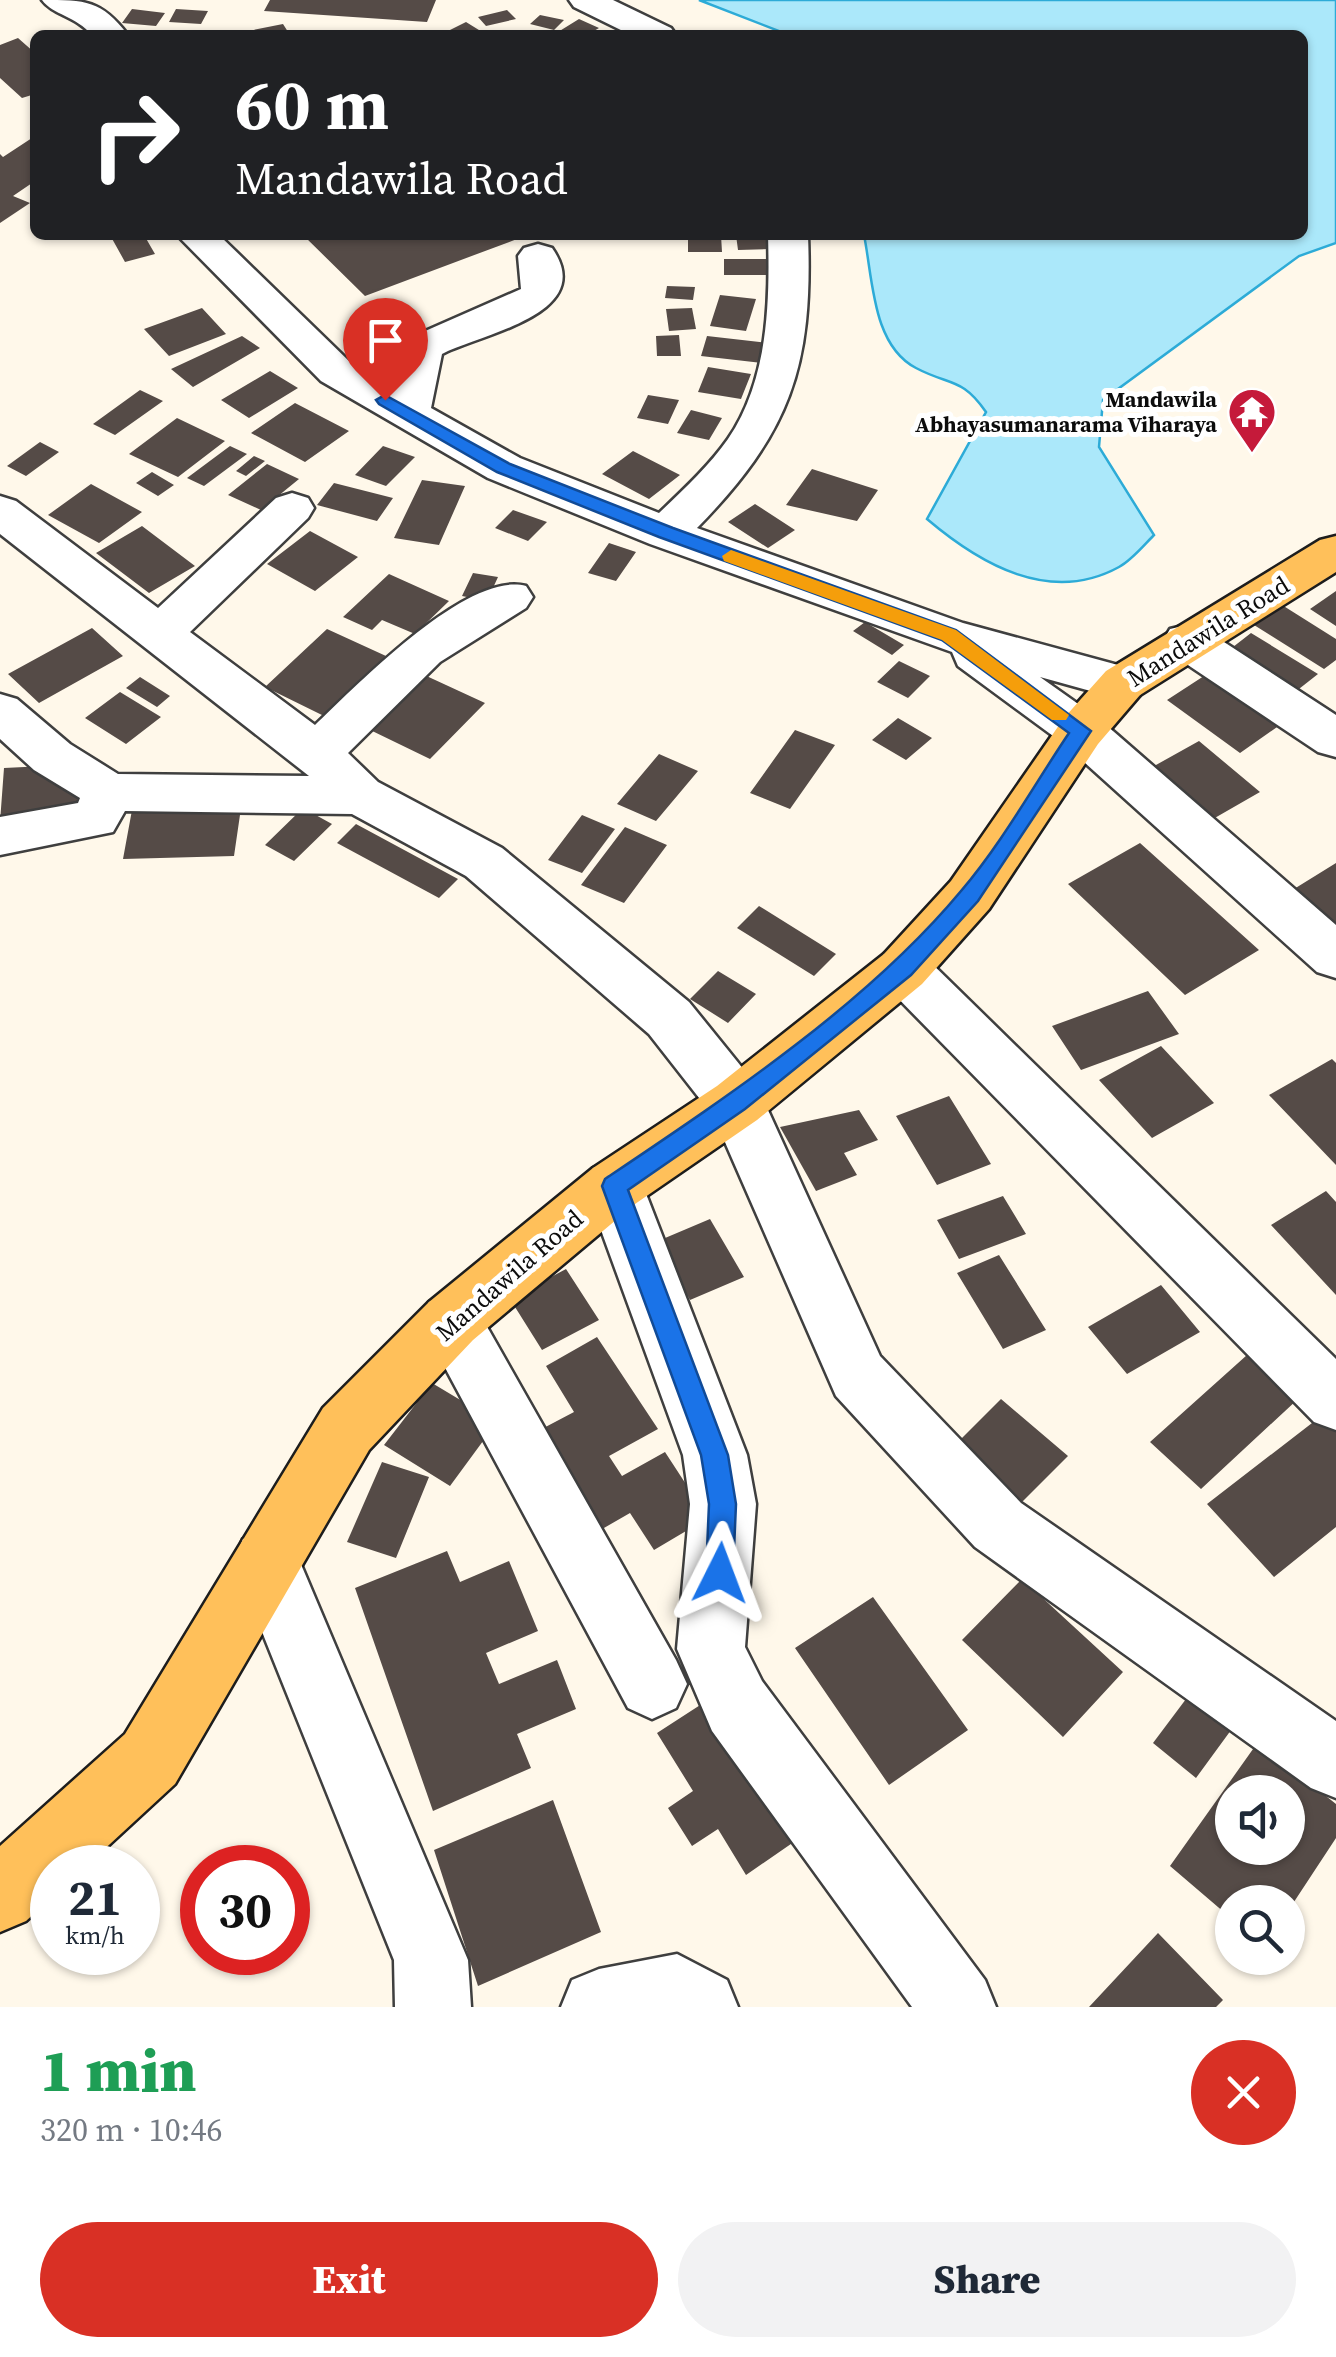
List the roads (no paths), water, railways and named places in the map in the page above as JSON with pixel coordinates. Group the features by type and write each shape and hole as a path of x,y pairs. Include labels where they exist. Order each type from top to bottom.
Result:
{"main road":[{"name":"Mandawila Road","path":"0,1895 150,1759 346,1429 451,1322 614,1186 737,1102 903,968 970,896 1081,731 1123,683 1336,551"}],"street":[{"path":"59,0 91,12 107,30"},
{"path":"586,0 649,30"},
{"path":"202,240 336,372 504,468 666,533 949,635 1123,683"},
{"path":"666,533 753,434 781,362 790,284 788,240"},
{"path":"409,414 422,348 449,333 513,314 541,294 538,256"},
{"path":"160,633 292,508"},
{"path":"0,511 317,753 360,795 484,862 669,1018 737,1102 858,1376 998,1524 1336,1763"},
{"path":"317,753 422,650 510,597"},
{"path":"949,635 1081,731 1336,957"},
{"path":"1186,641 1336,738"},
{"path":"0,711 52,757 109,792 360,795"},
{"path":"0,836 95,819 109,792"},
{"path":"903,968 1336,1401"},
{"path":"614,1186 715,1455 723,1504 711,1649 737,1706 958,2007"},
{"path":"451,1322 652,1684"},
{"path":"268,1562 431,1960 432,2007"},
{"path":"599,2007 677,1992 700,2007"}],"water":[{"path":"699,0 1336,0 1336,243 1299,256 1103,400 1099,447 1154,535 1119,567 1093,578 1067,582 1017,574 970,551 927,519 986,412 962,387 916,368 891,344 877,309 865,240 1308,240 1308,30 776,30"}],"place":[{"name":"Mandawila Abhayasumanarama Viharaya","path":"1252,454"}]}
